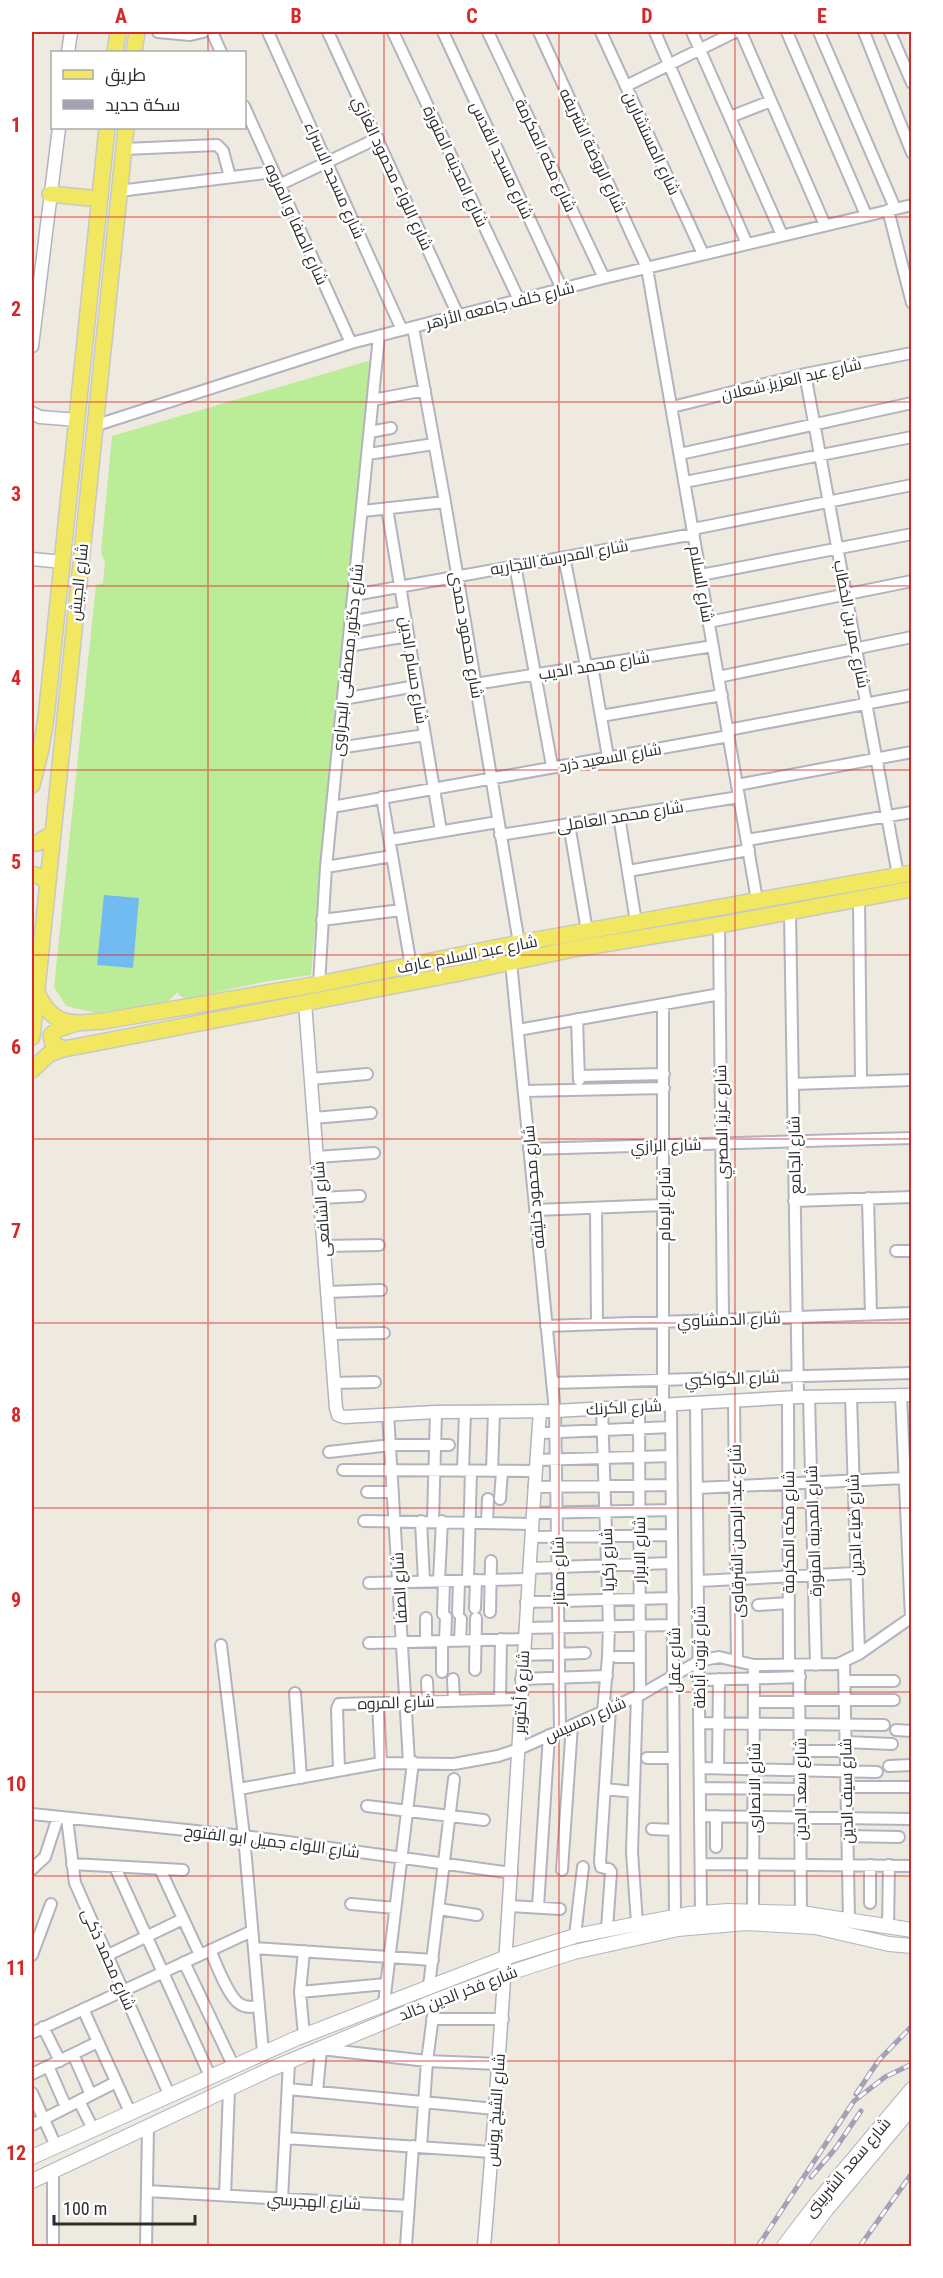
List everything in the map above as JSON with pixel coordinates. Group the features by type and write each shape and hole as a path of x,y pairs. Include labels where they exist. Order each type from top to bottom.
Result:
{"main road":[{"path":"115,51 118,32"},
{"path":"135,51 137,32"},
{"name":"شارع الجيش","path":"32,785 39,717 63,562 107,129"},
{"name":"شارع الجيش","path":"32,1037 126,129"},
{"path":"50,194 100,200"},
{"path":"32,843 37,843 52,834"},
{"path":"32,874 42,877 47,883"},
{"name":"شارع عبد السلام عارف","path":"36,991 48,1012 57,1018 77,1023 119,1019 319,984 519,943 905,874"},
{"name":"شارع عبد السلام عارف","path":"32,1070 49,1054 64,1049 573,949 719,925 912,889"},
{"path":"64,1049 53,1044 51,1035 58,1029 77,1023"},
{"name":"شارع فخر الدين خالد","path":"32,2157 304,2035 507,1957 575,1936 701,1912 753,1911 801,1913 912,1930"},
{"name":"شارع فخر الدين خالد","path":"32,2181 271,2069 435,2001 506,1974 608,1943 678,1929 712,1925 781,1924 815,1927 889,1944 912,1946"},
{"path":"263,2052 271,2069"},
{"name":"شارع سعد الشربينى","path":"784,2247 819,2200 912,2089"},
{"name":"شارع سعد الشربينى","path":"799,2247 826,2210 912,2107"},
{"path":"135,2110 148,2127"}],"street":[{"path":"68,51 71,32"},
{"path":"158,32 190,35 203,32"},
{"path":"212,32 221,51"},
{"name":"شارع مسجد الاسراء","path":"268,32 402,330"},
{"name":"شارع اللواء محمود الغازي","path":"328,32 458,315"},
{"name":"شارع المدينه المنورة","path":"393,32 519,300"},
{"name":"شارع مسجد القدس","path":"443,32 562,289"},
{"name":"شارع مكه المكرمة","path":"488,32 604,278"},
{"name":"شارع الروضة الشريفه","path":"539,32 647,268"},
{"name":"شارع المستشارين","path":"601,32 703,254"},
{"path":"655,32 747,244"},
{"path":"692,32 782,235"},
{"path":"626,86 735,32"},
{"path":"741,32 825,225"},
{"path":"788,32 866,215"},
{"path":"819,32 892,209 912,303"},
{"path":"864,32 912,153"},
{"path":"890,32 912,83"},
{"path":"730,117 771,101"},
{"name":"شارع الصفا و المروه","path":"246,111 351,343"},
{"path":"32,346 34,306 59,129"},
{"path":"279,185 378,138"},
{"path":"123,149 217,144 223,151 231,177"},
{"path":"119,191 273,172"},
{"name":"شارع خلف جامعه الأزهر","path":"94,426 351,343 604,278 912,205"},
{"name":"شارع السلام","path":"647,268 758,900"},
{"name":"شارع محمود حمدى","path":"413,327 445,502 519,943"},
{"name":"شارع دكتور مصطفى البحراوى","path":"319,984 326,867 379,336"},
{"name":"شارع عبد العزيز شعلان","path":"672,407 805,374 912,353"},
{"name":"شارع عمر بن الخطاب","path":"805,374 887,816 905,874"},
{"path":"373,400 425,390"},
{"path":"680,454 912,403"},
{"path":"32,414 40,417 78,420"},
{"path":"370,432 391,428"},
{"path":"685,483 912,437"},
{"path":"368,454 434,444"},
{"name":"شارع المدرسة التجاريه","path":"354,595 564,557 912,485"},
{"path":"363,511 445,502"},
{"name":"شارع حسام الدين","path":"387,508 441,831"},
{"path":"701,575 912,534"},
{"path":"564,557 601,716 608,757"},
{"path":"32,559 63,562"},
{"path":"515,565 552,766"},
{"path":"709,621 912,581"},
{"path":"351,622 404,612"},
{"path":"348,646 408,636"},
{"path":"718,677 912,637"},
{"name":"شارع محمد الديب","path":"475,684 713,646"},
{"path":"343,699 416,686"},
{"path":"601,716 722,695"},
{"name":"شارع السعيد ذرد","path":"332,807 608,757 912,695"},
{"path":"338,748 425,735"},
{"path":"737,785 912,752"},
{"path":"382,797 411,966"},
{"name":"شارع محمد العاملى","path":"500,835 739,797"},
{"path":"628,871 912,812"},
{"path":"619,816 636,922"},
{"path":"390,840 498,822"},
{"path":"569,824 587,931"},
{"path":"326,867 392,856"},
{"path":"859,899 861,1082"},
{"path":"322,920 401,910"},
{"name":"شارع الجامع","path":"790,912 798,1397"},
{"name":"شارع عزيز المصري","path":"719,925 723,1320"},
{"name":"شارع محمود خليفه","path":"511,962 555,1411"},
{"path":"518,1030 720,994"},
{"name":"شارع الشافعى","path":"305,1003 338,1415"},
{"name":"شارع الإمام","path":"663,1004 663,1322 664,1380 667,1404"},
{"path":"577,1019 580,1089"},
{"path":"311,1079 367,1074"},
{"path":"579,1076 664,1074"},
{"path":"793,1084 912,1080"},
{"path":"524,1091 664,1088"},
{"path":"314,1118 371,1113"},
{"name":"شارع الرازي","path":"529,1149 912,1138"},
{"path":"317,1157 374,1153"},
{"path":"320,1198 360,1196"},
{"path":"794,1200 912,1197"},
{"path":"868,1198 871,1314"},
{"path":"535,1210 664,1205"},
{"path":"596,1208 597,1324"},
{"path":"324,1246 379,1245"},
{"path":"896,1251 912,1251"},
{"path":"327,1292 381,1290"},
{"name":"شارع الدمشاوي","path":"546,1326 912,1313"},
{"path":"330,1334 384,1333"},
{"name":"شارع الكواكبي","path":"552,1383 912,1373"},
{"path":"334,1383 375,1382"},
{"path":"906,1395 904,1479 909,1500 911,1617"},
{"name":"شارع الكرنك","path":"338,1415 344,1417 436,1412 540,1412 798,1397 906,1395"},
{"name":"شارع ضياء الدين","path":"851,1396 859,1654"},
{"name":"شارع المدينه المنورة","path":"798,1397 811,1483 816,1665"},
{"name":"شارع مكه المكرمة","path":"794,1665 789,1603 788,1484 798,1397"},
{"name":"شارع عبد الرحمن الشرقاوى","path":"734,1401 737,1661"},
{"name":"شارع ثروت أباظة","path":"696,1403 701,1912"},
{"name":"شارع عقل","path":"667,1404 671,1427 672,1485 675,1917"},
{"name":"شارع الابرار","path":"637,1923 632,1852 639,1656 639,1406"},
{"name":"شارع زكريا","path":"602,1408 609,1626 600,1864 601,1867 611,1872 607,1929"},
{"name":"شارع ممتاز","path":"555,1411 560,1730"},
{"path":"436,1412 435,1470 445,1615 442,1672"},
{"path":"460,1641 459,1616 468,1580 469,1522 465,1412"},
{"path":"487,1522 494,1499 497,1471 494,1412"},
{"name":"شارع 6 أكتوبر","path":"506,1974 521,1679 540,1412"},
{"name":"شارع الصفا","path":"384,2003 411,1762 405,1702 388,1414"},
{"path":"538,1433 671,1427"},
{"path":"329,1452 391,1445 449,1445"},
{"path":"343,1470 497,1471 536,1465 556,1459 671,1456"},
{"path":"697,1488 904,1479"},
{"path":"534,1487 672,1485"},
{"path":"367,1492 393,1492"},
{"path":"364,1521 487,1522 532,1518 557,1512 672,1510"},
{"path":"421,1521 424,1581"},
{"path":"531,1537 672,1535"},
{"path":"490,1612 491,1561"},
{"path":"369,1583 490,1580 558,1567 672,1563"},
{"path":"698,1581 855,1573"},
{"path":"468,1580 476,1613 475,1670"},
{"path":"526,1602 673,1598"},
{"path":"758,1605 789,1603"},
{"name":"شارع رمسيس","path":"238,1789 381,1763 454,1764 476,1761 519,1749 606,1710 699,1661 719,1657 754,1665 816,1665 844,1662 911,1617"},
{"path":"426,1618 426,1641"},
{"path":"369,1643 501,1639 559,1627 673,1625"},
{"path":"500,1699 501,1639"},
{"path":"221,1645 244,1836 263,2052"},
{"path":"523,1655 585,1653"},
{"path":"616,1657 639,1656"},
{"name":"شارع سيف الدين","path":"844,1662 849,1920"},
{"name":"شارع الانصارى","path":"753,1911 754,1665"},
{"name":"شارع سعد الدين","path":"794,1665 800,1677 801,1913"},
{"path":"521,1679 607,1676"},
{"path":"699,1680 800,1677"},
{"path":"453,1679 454,1701"},
{"path":"718,1768 719,1680"},
{"path":"428,1681 428,1701"},
{"path":"845,1681 894,1681"},
{"path":"295,1693 302,1778"},
{"name":"شارع المروه","path":"339,1770 338,1706 342,1704 520,1699"},
{"path":"754,1702 894,1700"},
{"path":"378,1703 381,1763"},
{"path":"699,1723 884,1725"},
{"path":"562,1870 572,1725"},
{"path":"896,1730 912,1731"},
{"path":"538,1907 549,1735"},
{"path":"800,1750 892,1744"},
{"path":"647,1758 674,1758"},
{"path":"889,1766 912,1765"},
{"path":"700,1768 877,1772"},
{"path":"429,1986 454,1779"},
{"path":"846,1787 912,1788"},
{"path":"700,1788 800,1789"},
{"path":"604,1790 634,1792"},
{"path":"367,1806 484,1820"},
{"name":"شارع اللواء جميل ابو الفتوح","path":"32,1814 244,1836 512,1873"},
{"path":"700,1816 912,1819"},
{"path":"716,1816 716,1847"},
{"path":"32,1869 45,1857 62,1817"},
{"name":"شارع محمد ذكى","path":"62,1817 78,1890 169,2094"},
{"path":"652,1829 674,1830"},
{"path":"847,1836 899,1837"},
{"path":"72,1864 183,1870"},
{"path":"701,1864 912,1866"},
{"path":"870,1865 870,1903"},
{"path":"888,1927 889,1865"},
{"path":"115,1867 210,2076"},
{"path":"575,1936 583,1867"},
{"path":"160,1869 183,1919 233,1998 249,2007 259,2006"},
{"path":"32,1955 51,1904"},
{"path":"351,1904 395,1908"},
{"path":"510,1906 560,1909"},
{"path":"439,1909 477,1915"},
{"path":"108,1955 183,1919"},
{"path":"32,2032 252,1931"},
{"path":"254,1948 433,1960"},
{"path":"304,1951 300,1992 304,2035"},
{"path":"184,1962 233,2065"},
{"name":"شارع الشيخ يونس","path":"484,2247 506,1974"},
{"path":"300,1992 386,1984"},
{"path":"406,2247 409,2206 435,2001"},
{"path":"83,2009 116,2082 135,2110"},
{"path":"432,2019 502,2019"},
{"path":"43,2027 60,2061"},
{"path":"32,2074 98,2042"},
{"path":"316,2092 321,2049 427,2061 499,2064"},
{"path":"73,2054 91,2095"},
{"path":"282,2199 289,2062"},
{"path":"48,2066 66,2107"},
{"path":"32,2125 116,2082"},
{"path":"225,2196 229,2089"},
{"path":"288,2089 495,2109"},
{"path":"32,2093 56,2146"},
{"path":"79,2101 93,2129"},
{"path":"146,2247 148,2127"},
{"path":"285,2138 492,2152"},
{"path":"53,2171 53,2247"},
{"name":"شارع الهجرسي","path":"147,2191 409,2206"}],"green space":[{"path":"375,359 354,532 338,706 335,706 311,975 263,982 186,999 178,992 167,1002 96,1013 66,1006 54,987 96,585 103,583 105,562 101,552 112,436"}],"water":[{"path":"104,895 139,898 133,968 97,965"}],"railway":[{"path":"856,2094 879,2060 912,2026"},
{"path":"758,2246 854,2101 885,2077 912,2064"},
{"path":"811,2177 835,2149 861,2111"},
{"path":"860,2246 912,2173"}]}
